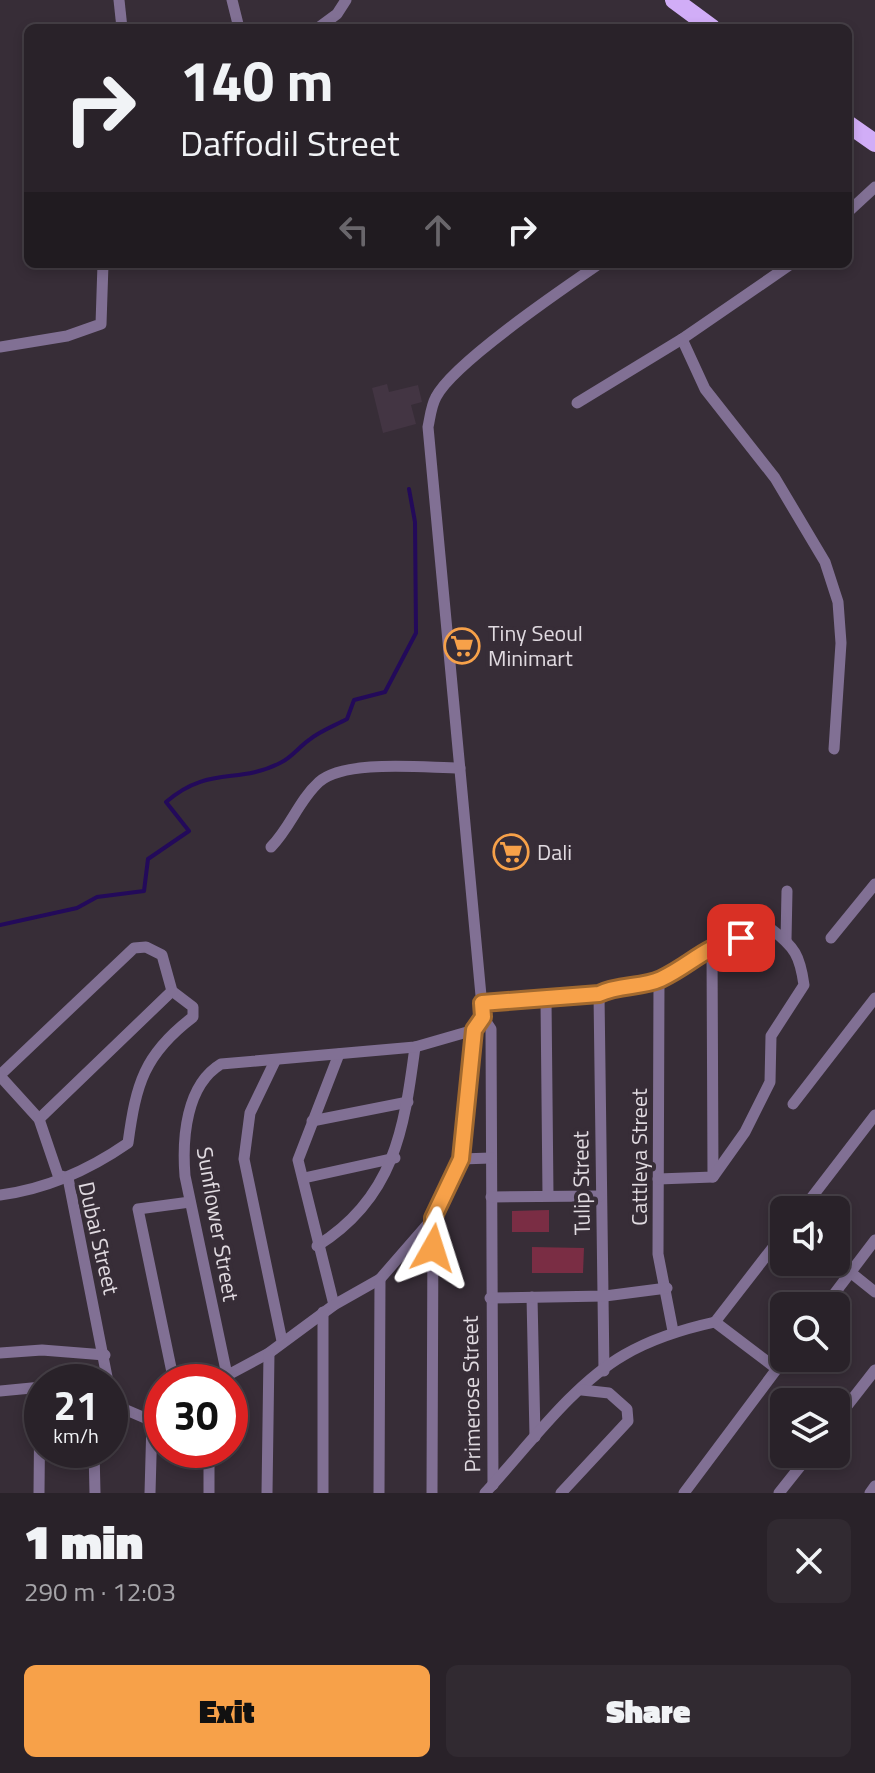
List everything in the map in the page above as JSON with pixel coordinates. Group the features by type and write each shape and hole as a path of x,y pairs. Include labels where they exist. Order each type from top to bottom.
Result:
{"main road":[{"path":"674,0 707,24"},
{"path":"852,127 875,143"}],"street":[{"path":"119,0 122,24"},
{"path":"232,0 238,24"},
{"path":"323,24 337,14 346,0"},
{"path":"852,208 875,187"},
{"path":"0,347 75,334 101,324 103,268"},
{"name":"Primerose Street","path":"489,1489 491,1029 483,1017 428,427 436,397 457,371 553,295 593,268"},
{"path":"577,403 682,339 785,268"},
{"path":"682,339 705,389 721,414 775,478 825,562 838,602 841,643 834,749"},
{"path":"271,847 285,833 317,784 330,774 353,769 460,768"},
{"path":"831,938 875,884"},
{"path":"786,940 787,891"},
{"path":"482,1003 599,994 615,986 659,980 712,945 771,929 786,940 800,958 804,985 771,1036 770,1082 745,1132 713,1177"},
{"path":"712,945 713,1177"},
{"path":"0,1075 134,948 146,947 162,955 172,991 193,1007 193,1017 178,1028 142,1071 128,1143 68,1178 26,1192 0,1195"},
{"name":"Cattleya Street","path":"659,980 658,1254 673,1331"},
{"path":"39,1119 172,991"},
{"name":"Tulip Street","path":"599,994 604,1371"},
{"path":"793,1104 875,998"},
{"path":"546,1000 548,1195"},
{"path":"248,1364 269,1353 323,1312 380,1279 433,1218 461,1159 474,1030 483,1017"},
{"path":"282,1341 244,1159 250,1113 275,1061 415,1047 474,1030"},
{"path":"317,1246 351,1222 395,1158 408,1102 415,1047"},
{"path":"334,1305 298,1160 339,1054"},
{"name":"Sunflower Street","path":"225,1364 190,1202 182,1146 206,1072 221,1064 275,1061"},
{"name":"Dubai Street","path":"0,1075 39,1119 58,1175 68,1178 106,1364"},
{"path":"312,1121 408,1102"},
{"path":"813,1196 875,1115"},
{"path":"304,1178 395,1158"},
{"path":"461,1159 491,1158"},
{"path":"658,1179 713,1177"},
{"path":"491,1197 600,1196"},
{"path":"170,1364 138,1209 190,1202"},
{"path":"432,1493 433,1218"},
{"path":"875,1240 850,1272 875,1292"},
{"path":"489,1489 582,1390 622,1356 673,1331 715,1322 770,1251"},
{"path":"379,1493 380,1279"},
{"path":"490,1298 605,1296 667,1288"},
{"path":"532,1297 535,1437"},
{"path":"315,1493 324,1493 323,1312"},
{"path":"715,1322 770,1364"},
{"path":"0,1353 42,1350 105,1355"},
{"path":"267,1493 269,1353"},
{"path":"850,1402 875,1370"},
{"path":"684,1493 775,1372"},
{"path":"0,1391 24,1389"},
{"path":"561,1493 628,1421 627,1409 609,1393 582,1390"},
{"path":"39,1468 39,1493"},
{"path":"94,1468 95,1493"},
{"path":"150,1493 152,1468"},
{"path":"209,1468 209,1493"},
{"path":"779,1493 799,1468"},
{"path":"870,1493 875,1486"}],"shaded area":[{"path":"387,384 389,392 418,385 422,402 411,405 416,424 383,433 372,388"},
{"path":"549,1210 549,1232 512,1232 512,1211"},
{"path":"532,1247 584,1248 583,1273 532,1273"}],"waterway":[{"path":"0,925 77,908 97,897 144,891 148,859 189,831 166,802 196,783 250,773 280,763 322,731 347,719 354,700 385,692 416,633 415,522 409,489"}],"place":[{"name":"Tiny Seoul Minimart","path":"462,646"},
{"name":"Dali","path":"511,852"}],"route":[{"path":"433,1248 433,1218 461,1159 474,1030 483,1017 482,1003 599,994 615,986 659,980 712,945 741,938"}]}
